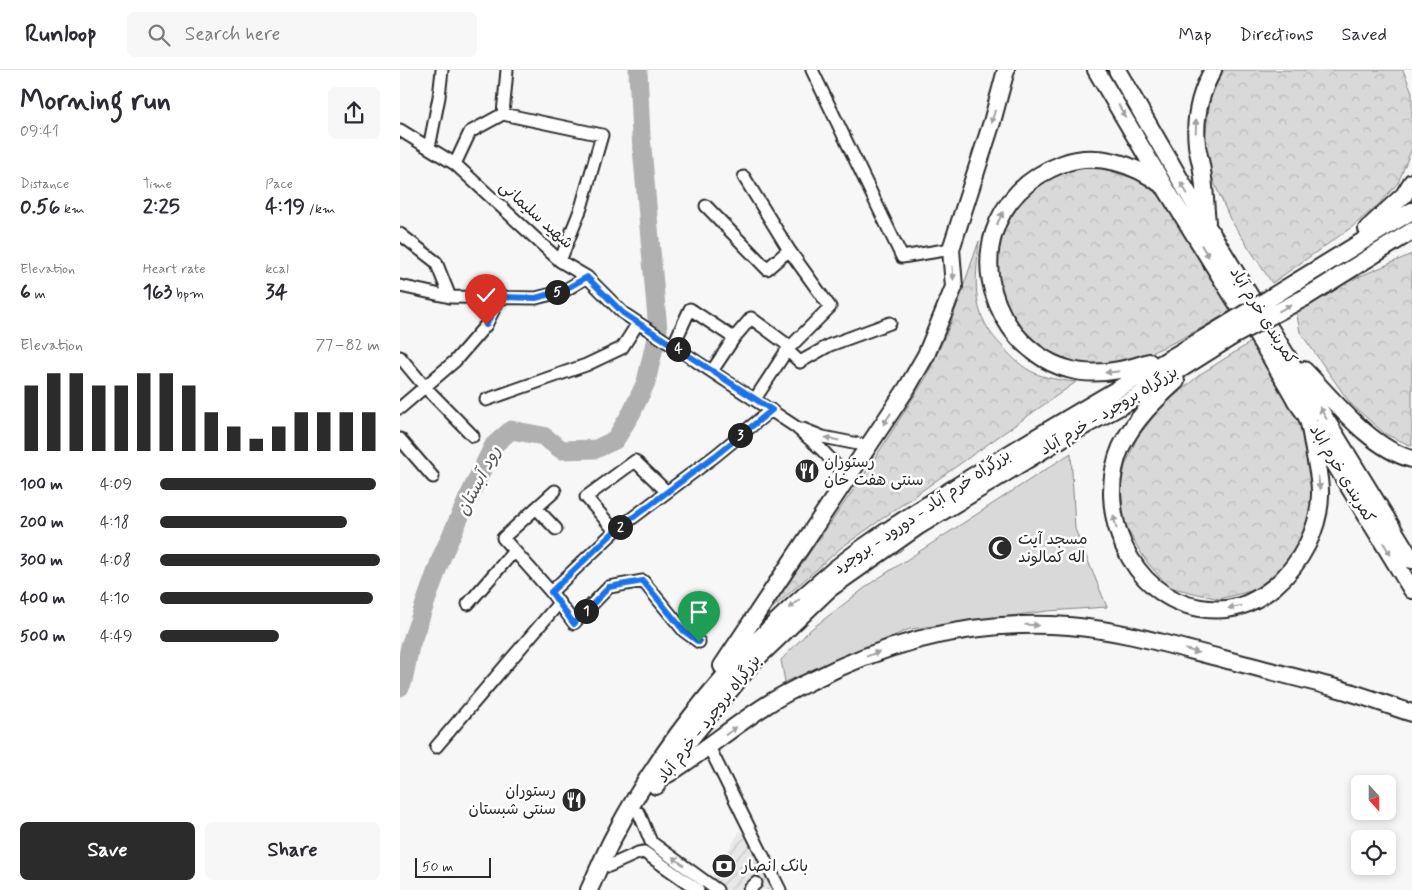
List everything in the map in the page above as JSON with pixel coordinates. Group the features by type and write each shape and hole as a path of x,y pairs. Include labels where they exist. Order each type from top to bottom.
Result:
{"highway":[{"path":"671,744 907,388 926,355 954,287 952,249 992,122 1006,70"},
{"name":"کمربندی خرم آباد","path":"1096,70 1166,189 1412,560"},
{"name":"کمربندی خرم آباد","path":"1117,70 1207,226 1277,354"},
{"path":"1207,226 1196,128 1197,110 1212,70"},
{"path":"1166,189 1141,172 1119,163 1094,159 1072,160 1050,168 1011,198 999,218 993,236 989,256 990,275 1001,314 1015,335 1031,350 1051,362 1068,369 1090,373 1130,369 1226,332 1306,297 1382,255 1412,245"},
{"path":"1312,273 1392,207 1404,195 1412,182"},
{"path":"1277,354 1308,419 1320,491 1315,528 1299,559 1280,581 1257,600 1231,609 1200,608 1178,602 1159,591 1140,571 1126,551 1118,532 1112,508 1112,482 1115,464 1121,448 1142,414 1226,332 1296,282 1412,211"},
{"path":"1325,286 1412,231"},
{"name":"بزرگراه خرم آباد - دورود - بروجرد","path":"590,890 613,838 642,788 671,744 706,698 747,650 802,597 861,550 988,466 1226,332"},
{"name":"بزرگراه بروجرد - خرم آباد","path":"598,890 609,866 639,813 712,710 753,662 829,589 917,527 1066,436 1130,401 1226,332"},
{"path":"1277,354 1376,441 1402,456 1412,459"},
{"name":"کمربندی خرم اباد","path":"1277,354 1412,590"},
{"path":"662,778 709,747 766,705 812,680 854,661 926,636 1016,625 1069,626 1132,637 1337,688 1412,713"}],"street":[{"path":"429,148 442,70"},
{"path":"503,114 506,70"},
{"path":"812,70 902,257 952,249"},
{"path":"455,164 470,132 503,114 602,135 581,208 560,261"},
{"name":"شهید سلیمانی","path":"400,130 455,164 560,261 587,277 623,313 796,427 821,449 848,478"},
{"path":"744,177 789,250 830,307 788,348 756,399"},
{"path":"706,206 767,269 789,250"},
{"path":"400,234 436,262 450,296"},
{"path":"400,286 450,296 536,298 564,290 587,277"},
{"path":"400,408 455,361 486,325 500,297"},
{"path":"673,346 690,309 734,338"},
{"path":"712,371 750,318 788,348 800,362 830,345 890,323"},
{"path":"486,400 586,365 622,348 639,323"},
{"path":"400,357 425,387 473,436"},
{"path":"551,592 615,531 715,456 772,410"},
{"name":"شهید سلیمانی","path":"796,427 823,437 868,446"},
{"path":"400,439 433,477"},
{"path":"615,531 586,497 635,461 666,492"},
{"path":"555,491 503,538 551,592 574,624 609,587 643,581 684,631 699,642"},
{"path":"536,508 556,530"},
{"path":"468,604 514,551"},
{"path":"436,747 559,603"},
{"path":"709,747 780,890"},
{"path":"639,813 651,842 717,890"},
{"path":"609,866 644,852 698,890"},
{"path":"680,877 683,890"}],"shaded area":[{"path":"740,831 760,856 776,890 713,890 713,876"}],"green space":[{"path":"1224,70 1403,70 1412,92 1412,148 1398,183 1378,205 1352,227 1272,283 1230,219 1210,173 1204,144 1211,94"},
{"path":"1097,167 1139,180 1169,203 1236,307 1205,326 1166,346 1125,362 1106,366 1090,366 1060,358 1035,343 1016,322 1003,297 997,269 1000,242 1011,215 1040,184 1052,174 1060,171"},
{"path":"979,241 977,271 978,302 980,312 990,331 1026,369 1053,379 1076,382 842,547 768,612 868,469 927,376 950,325"},
{"path":"1412,254 1412,446 1385,434 1350,403 1300,332 1296,310 1349,281"},
{"path":"1251,342 1256,346 1279,384 1308,439 1316,490 1307,534 1287,565 1263,588 1219,599 1169,587 1146,561 1124,524 1121,486 1125,466 1137,438 1161,407 1202,373"},
{"path":"1071,453 1075,529 1107,607 1048,611 910,629 785,682 781,660 810,630 874,581"}],"waterway":[{"name":"رود آبستان","path":"400,687 410,646 442,556 494,445 511,430 543,436 562,450 596,449 615,440 632,412 646,382 658,330 641,136 638,70"}],"place":[{"name":"رستوران سنتی هفت خان","path":"807,471"},
{"name":"مسجد آیت اله کمالوند","path":"1000,548"},
{"name":"رستوران سنتی شبستان","path":"574,800"},
{"name":"بانک انصار","path":"724,866"}],"route":[{"path":"486,325 500,297 536,298 564,290 587,277 623,313 772,410 715,456 615,531 551,592 574,624 609,587 643,581 684,631 699,642"}]}
